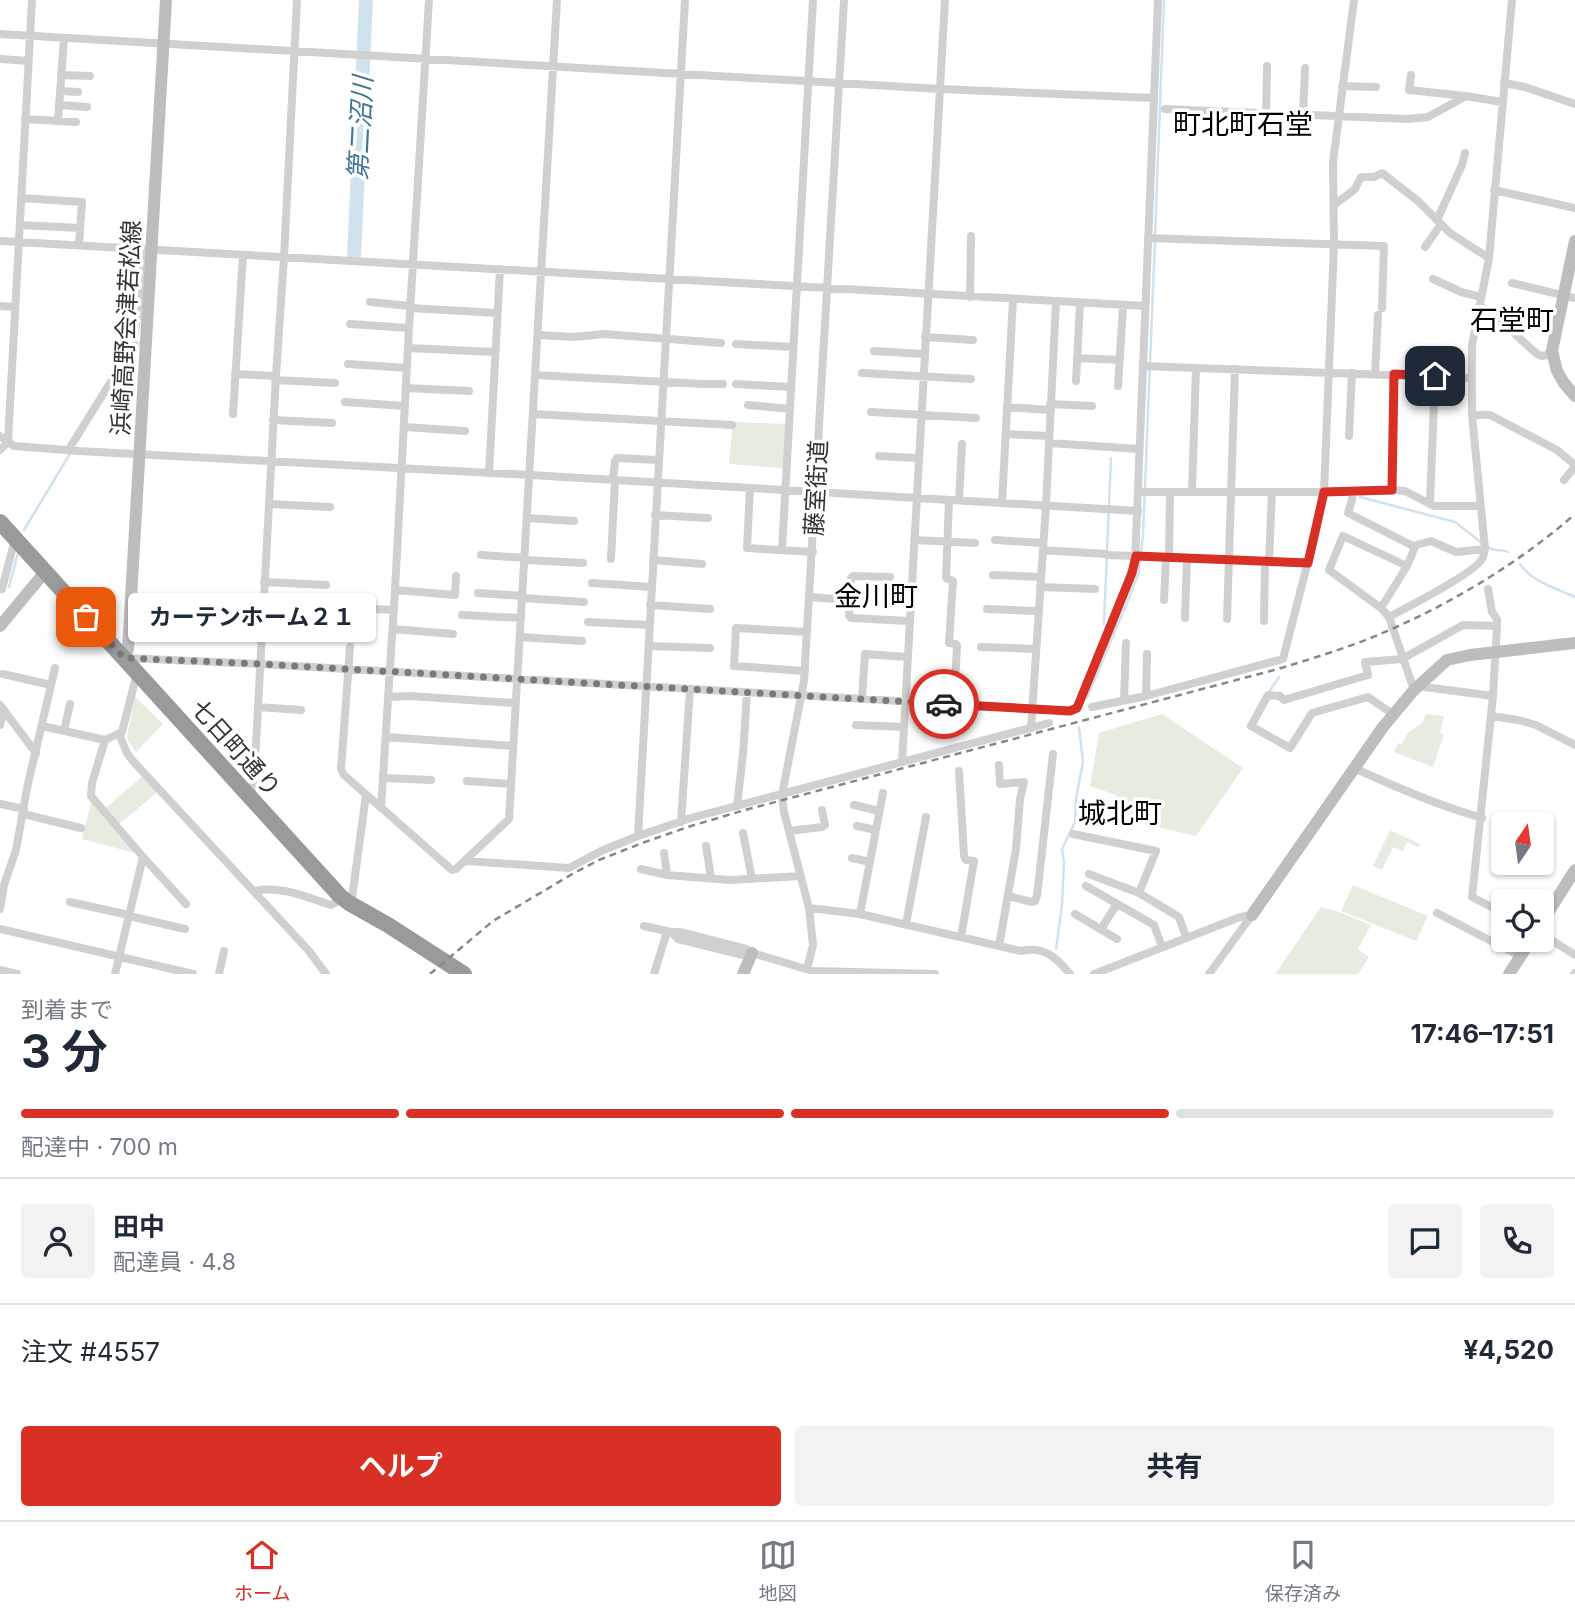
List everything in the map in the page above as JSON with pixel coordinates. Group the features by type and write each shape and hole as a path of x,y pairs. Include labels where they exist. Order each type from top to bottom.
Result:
{"highway":[{"name":"七日町通り","path":"0,522 347,902 464,974"}],"street":[{"path":"0,450 4,439 15,307 32,0"},
{"name":"浜崎高野会津若松線","path":"124,658 128,649 140,453 147,250 160,44 166,0"},
{"path":"250,796 253,786 261,664 297,0"},
{"path":"381,808 429,0"},
{"path":"350,647 341,769 344,775 452,870 456,869 509,819 557,0"},
{"path":"638,836 685,0"},
{"path":"782,550 813,0"},
{"name":"藤室街道","path":"811,971 813,945 809,908 782,795 805,671 844,0"},
{"path":"902,762 945,0"},
{"path":"124,658 954,705 1070,711 1077,708 1139,556 1138,511 1144,492 1139,449 1148,366 1145,306 1154,238 1154,98 1158,0"},
{"path":"1092,707 1283,659 1324,492 1334,244 1333,162 1354,0"},
{"path":"1389,617 1476,566 1482,560 1485,545 1472,415 1472,345 1489,258 1512,0"},
{"path":"0,34 940,89 1154,98"},
{"path":"58,121 64,38"},
{"path":"0,59 29,61"},
{"path":"1266,114 1267,66"},
{"path":"1303,116 1305,68"},
{"path":"61,75 90,76"},
{"path":"1411,75 1409,90 1502,102"},
{"path":"1504,83 1525,87 1575,104"},
{"path":"1342,86 1376,87"},
{"path":"60,91 78,92"},
{"path":"1165,109 1338,118 1419,119 1466,96"},
{"path":"59,105 87,107"},
{"path":"26,119 76,122"},
{"path":"1425,247 1439,222 1465,153"},
{"path":"1334,205 1355,189 1361,177 1374,177 1382,173 1418,201 1450,233 1489,258"},
{"path":"1494,190 1575,208"},
{"path":"21,198 82,202 79,245"},
{"path":"20,225 80,228"},
{"path":"970,297 971,236"},
{"path":"1154,238 1384,246 1376,374"},
{"path":"0,241 1145,306"},
{"path":"1575,241 1569,297 1552,343 1557,371 1575,396"},
{"path":"69,449 133,346 147,250"},
{"path":"233,414 243,255"},
{"path":"489,473 500,269"},
{"path":"1433,279 1480,301 1537,354 1552,354"},
{"path":"1512,283 1569,297"},
{"path":"1002,503 1013,299"},
{"path":"370,302 497,313"},
{"path":"1031,728 1056,302"},
{"path":"1076,381 1080,304"},
{"path":"0,306 15,307"},
{"path":"1118,386 1123,306"},
{"path":"350,324 409,328"},
{"path":"538,335 575,337 604,334 721,343"},
{"path":"925,337 973,340"},
{"path":"736,344 793,348"},
{"path":"408,348 495,352"},
{"path":"874,351 924,354"},
{"path":"1077,358 1120,360"},
{"path":"348,364 407,368"},
{"path":"1148,366 1471,377"},
{"path":"1192,491 1196,368"},
{"path":"1227,620 1236,369"},
{"path":"862,373 971,379"},
{"path":"1349,436 1352,373"},
{"path":"236,374 335,383"},
{"path":"1392,490 1394,374"},
{"path":"536,375 723,384"},
{"path":"1430,504 1435,376"},
{"path":"736,384 791,387"},
{"path":"406,388 469,391"},
{"path":"345,402 405,406"},
{"path":"748,405 790,409"},
{"path":"1007,407 1092,406"},
{"path":"871,412 976,418"},
{"path":"533,414 732,425"},
{"path":"1472,415 1490,415 1557,450 1574,464 1564,480"},
{"path":"273,420 332,423"},
{"path":"404,427 465,431"},
{"path":"1006,434 1139,449"},
{"path":"4,439 14,446 79,451 1138,511"},
{"path":"959,500 962,444"},
{"path":"879,456 918,458"},
{"path":"611,559 615,461 617,458 658,460"},
{"path":"750,488 747,548 813,552"},
{"path":"1144,492 1392,490 1405,491 1434,506 1480,506"},
{"path":"1352,491 1348,513 1415,547"},
{"path":"1164,600 1170,492"},
{"path":"1264,621 1272,492"},
{"path":"949,500 946,578 953,580 949,643 957,646 954,705"},
{"path":"270,504 330,508"},
{"path":"655,515 708,518"},
{"path":"527,518 574,521"},
{"path":"1407,566 1343,536 1329,570 1381,608 1389,617 1402,659 1415,688"},
{"path":"0,589 15,539"},
{"path":"914,540 975,543"},
{"path":"995,540 1106,555 1308,563"},
{"path":"1381,608 1407,566 1416,545 1431,541 1456,552 1485,545"},
{"path":"481,555 583,563"},
{"path":"1185,618 1186,558"},
{"path":"653,560 702,564"},
{"path":"0,626 45,572"},
{"path":"993,575 1041,577"},
{"path":"395,590 455,595 456,576"},
{"path":"890,577 853,576 848,612 851,618 909,621"},
{"path":"264,582 326,585"},
{"path":"592,583 651,587"},
{"path":"1040,587 1095,589"},
{"path":"1488,589 1497,626 1482,818 1472,897 1491,907"},
{"path":"478,593 584,602"},
{"path":"810,597 849,600"},
{"path":"650,605 710,608"},
{"path":"331,607 394,610"},
{"path":"987,609 1038,611"},
{"path":"462,615 522,618"},
{"path":"588,622 649,625"},
{"path":"1394,714 1368,697 1312,713 1290,748 1251,726 1268,695 1280,696 1284,700 1368,675 1364,663 1402,659 1463,625 1497,626"},
{"path":"805,671 734,666 736,628 807,632"},
{"path":"393,629 453,634"},
{"path":"520,637 582,641"},
{"path":"1124,700 1126,643"},
{"path":"1209,974 1354,768 1415,688 1447,660 1575,643"},
{"path":"649,646 710,648"},
{"path":"981,647 1036,649"},
{"path":"862,699 865,654 907,657"},
{"path":"1146,695 1147,654"},
{"path":"0,909 4,886 16,850 27,788 55,668"},
{"path":"137,673 121,733 127,753 309,951 326,974"},
{"path":"3,674 51,685"},
{"path":"1415,688 1493,696"},
{"path":"681,822 690,690"},
{"path":"737,806 747,693"},
{"path":"388,697 515,703"},
{"path":"64,731 70,704"},
{"path":"2,707 36,753"},
{"path":"0,725 2,707"},
{"path":"258,708 302,710"},
{"path":"1491,716 1536,725 1575,745"},
{"path":"466,861 569,867 638,836 681,822 1049,723"},
{"path":"856,725 904,727"},
{"path":"42,726 105,740 121,733"},
{"path":"386,737 512,746"},
{"path":"105,740 92,783 91,796 186,904"},
{"path":"1009,897 1032,902 1037,897 1053,754"},
{"path":"999,765 1000,784 1024,782 1019,832 999,946"},
{"path":"1354,768 1418,797 1482,818"},
{"path":"959,771 964,856 966,860 974,861 961,937"},
{"path":"383,778 431,780"},
{"path":"467,781 510,784"},
{"path":"860,914 883,793"},
{"path":"254,891 280,890 331,905 347,902 366,795"},
{"path":"0,804 81,828"},
{"path":"854,805 879,811"},
{"path":"789,831 822,827 825,825 822,810"},
{"path":"906,924 926,817"},
{"path":"857,825 876,830"},
{"path":"743,833 751,879"},
{"path":"1073,834 1156,852 1139,893"},
{"path":"706,846 711,878"},
{"path":"664,853 667,875"},
{"path":"115,974 143,857"},
{"path":"852,858 870,862"},
{"path":"641,869 667,875 730,880 801,876"},
{"path":"1554,903 1575,870"},
{"path":"1089,874 1139,893 1179,917 1186,937"},
{"path":"1086,886 1154,925 1162,947"},
{"path":"70,902 185,929"},
{"path":"1101,929 1116,904"},
{"path":"809,908 860,914 1021,951 1028,949 1049,954 1070,974"},
{"path":"1437,913 1520,956"},
{"path":"1075,914 1117,939"},
{"path":"1094,974 1186,937 1252,915"},
{"path":"644,926 669,932 678,939 743,955 751,953 811,971 934,974"},
{"path":"0,929 192,974"},
{"path":"654,974 669,932"},
{"path":"1554,942 1575,955"},
{"path":"219,974 224,951"},
{"path":"1509,974 1523,952"},
{"path":"743,974 751,953"},
{"path":"783,974 788,964"},
{"path":"0,970 17,974"}],"shaded area":[{"path":"733,422 787,424 784,468 729,464"},
{"path":"135,697 163,724 136,752 127,736"},
{"path":"1162,714 1243,768 1196,836 1114,817 1116,795 1090,786 1099,733"},
{"path":"1426,714 1444,716 1440,733 1444,735 1433,767 1394,752 1398,743 1402,744 1408,733 1422,723"},
{"path":"144,775 159,791 118,825 139,854 82,839 92,798 103,810"},
{"path":"1390,830 1420,844 1419,847 1407,842 1403,851 1393,847 1382,870 1373,866"},
{"path":"1353,885 1428,916 1416,941 1341,911"},
{"path":"1321,907 1371,925 1358,949 1369,957 1358,974 1275,974"}],"waterway":[{"name":"第二沼川","path":"354,256 366,0"},
{"path":"1155,235 1164,0"},
{"path":"1141,553 1155,241"},
{"path":"112,387 140,342"},
{"path":"24,530 71,452"},
{"path":"1104,624 1111,458"},
{"path":"1360,497 1455,522 1483,544"},
{"path":"1488,547 1508,552"},
{"path":"9,587 18,553"},
{"path":"1087,698 1139,572 1140,559"},
{"path":"1520,564 1538,580 1575,597"},
{"path":"1269,692 1279,677"},
{"path":"1056,949 1062,905 1062,849 1075,822 1076,798 1083,762 1079,727"}],"railway":[{"path":"430,974 493,921 599,860 691,826 745,810 1278,669 1351,645 1418,617 1465,592 1534,547 1575,514"}],"way so far":[{"path":"86,617 124,658 944,704"}],"place":[{"name":"カーテンホーム２１","path":"86,617"}],"district":[{"name":"町北町石堂","path":"1243,124"},
{"name":"石堂町","path":"1512,320"},
{"name":"金川町","path":"876,596"},
{"name":"城北町","path":"1120,813"}],"route":[{"path":"944,704 1070,711 1077,708 1112,625 1136,556 1308,563 1324,492 1392,490 1394,374 1435,376"}]}
